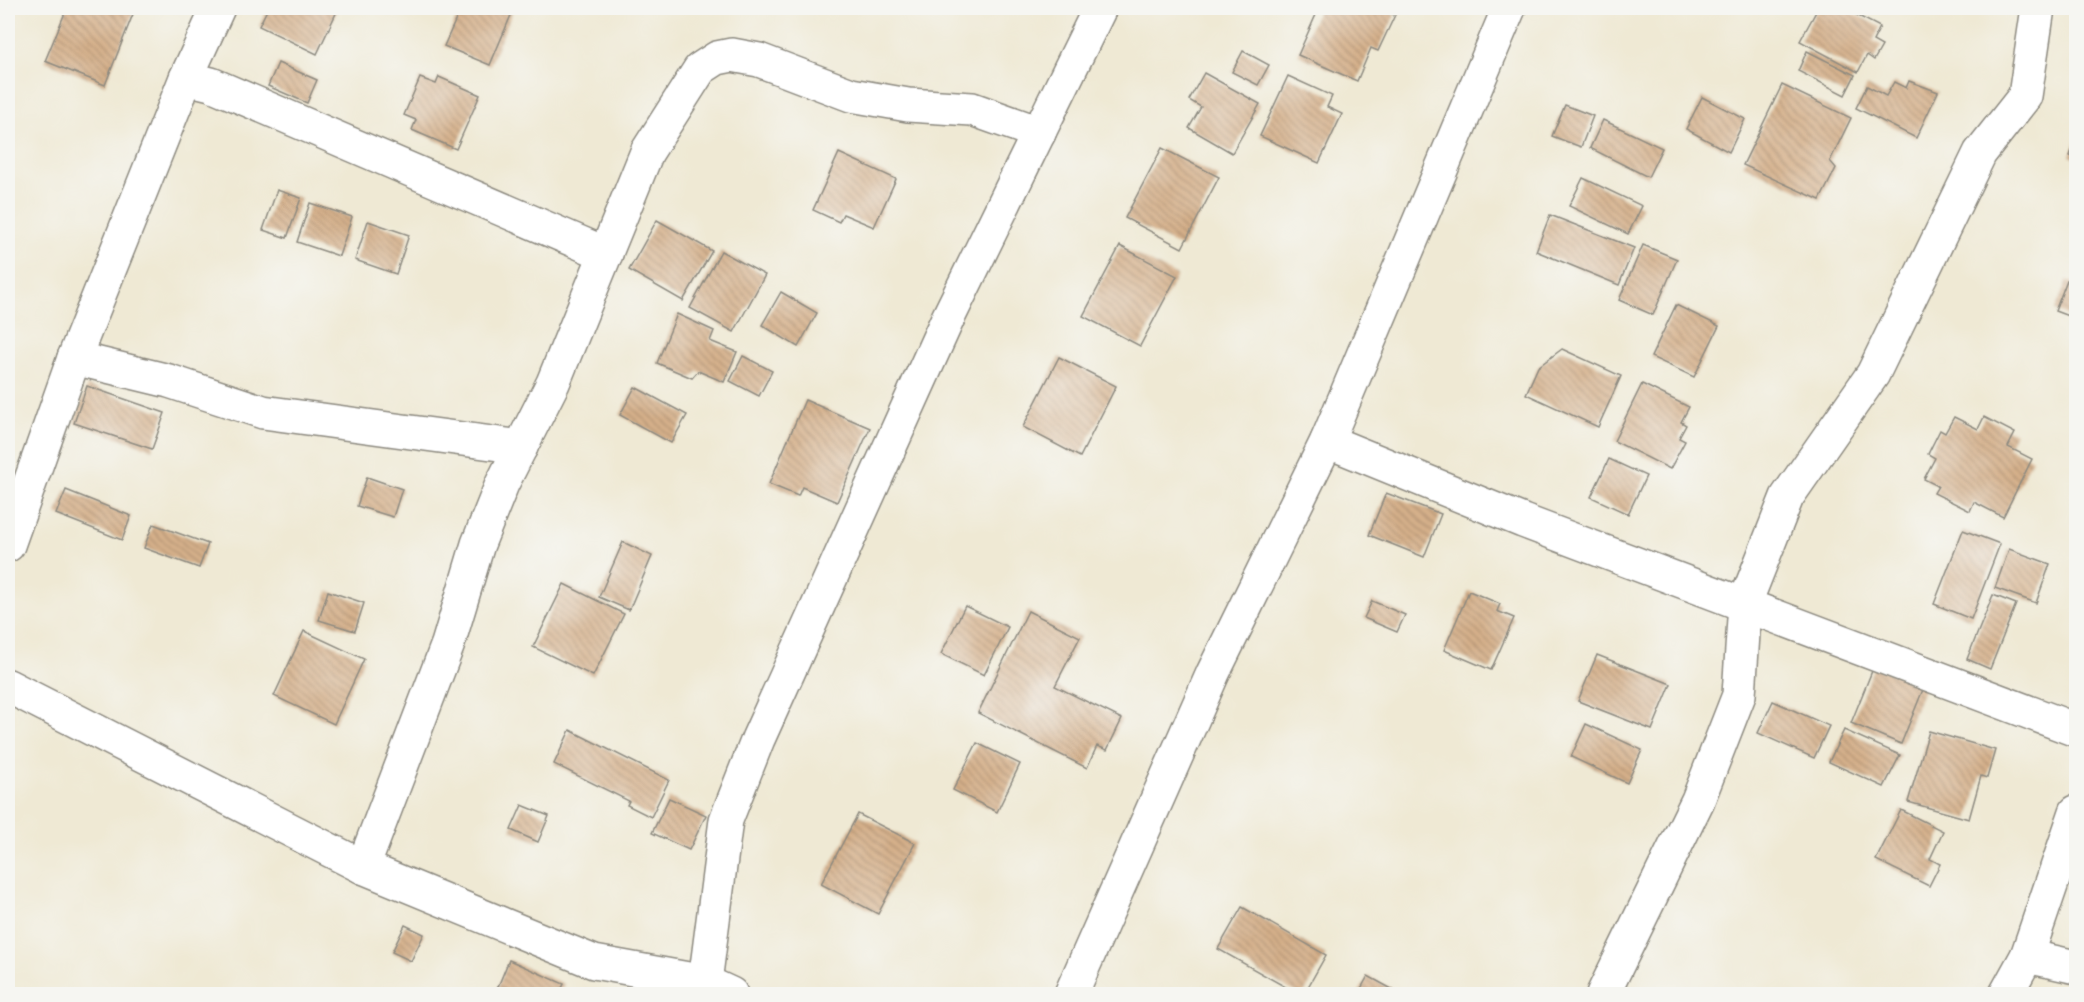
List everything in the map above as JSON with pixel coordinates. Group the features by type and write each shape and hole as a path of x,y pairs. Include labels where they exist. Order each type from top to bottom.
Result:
{"street":[{"path":"8,545 74,357 186,78 218,8"},
{"path":"8,686 363,867 594,962 718,988 726,820 758,739 948,318 1100,8"},
{"path":"1071,994 1214,673 1327,441 1509,8"},
{"path":"1603,994 1698,800 1739,695 1745,603 1787,497 1873,374 1980,153 2025,96 2038,8"},
{"path":"363,867 448,644 478,544 521,447 553,383 647,152 700,69 717,58 732,55 759,60 851,95 908,105 972,109 1039,133"},
{"path":"186,78 211,84 606,254"},
{"path":"74,357 169,381 263,412 521,447"},
{"path":"1327,441 1523,521 2076,730"},
{"path":"2006,994 2027,956 2076,812"},
{"path":"2027,956 2076,967"}],"building":[{"path":"67,8 135,9 105,85 45,61"},
{"path":"268,8 338,9 317,54 259,26"},
{"path":"461,8 514,8 490,65 444,46"},
{"path":"1319,8 1378,8 1395,15 1378,51 1371,48 1357,81 1298,55"},
{"path":"1818,8 1843,8 1880,27 1873,41 1882,46 1874,60 1867,55 1858,72 1800,41"},
{"path":"1243,51 1269,65 1258,85 1232,72"},
{"path":"1807,51 1855,75 1845,95 1798,71"},
{"path":"278,63 317,80 307,103 268,86"},
{"path":"1204,73 1260,104 1232,153 1189,128 1201,107 1189,100"},
{"path":"1288,76 1332,96 1327,107 1342,114 1319,163 1260,136"},
{"path":"439,77 480,95 456,149 412,130 416,120 404,115 420,78 436,84"},
{"path":"1909,81 1938,92 1916,138 1856,108 1867,86 1886,96 1894,82 1906,88"},
{"path":"1782,85 1851,118 1830,161 1836,168 1820,200 1743,165"},
{"path":"1702,97 1745,119 1729,152 1686,129"},
{"path":"1565,105 1593,116 1581,147 1552,136"},
{"path":"1603,120 1662,148 1648,177 1590,148"},
{"path":"2076,140 2076,159 2070,156"},
{"path":"1162,148 1219,177 1182,248 1125,218"},
{"path":"839,153 896,179 874,227 843,214 839,222 813,210"},
{"path":"1583,178 1642,206 1628,234 1569,206"},
{"path":"277,190 301,198 287,238 263,230"},
{"path":"310,203 352,217 339,256 297,242"},
{"path":"1550,215 1634,248 1619,285 1536,251"},
{"path":"657,220 712,251 683,301 629,270"},
{"path":"368,221 409,235 396,274 355,260"},
{"path":"1643,245 1677,259 1653,315 1619,300"},
{"path":"1120,246 1177,276 1140,346 1083,316"},
{"path":"721,251 765,275 734,332 690,308"},
{"path":"2067,280 2076,284 2076,319 2055,311"},
{"path":"781,292 817,313 798,347 762,325"},
{"path":"1676,305 1719,326 1694,377 1651,357"},
{"path":"677,314 714,331 710,341 737,352 724,382 698,371 692,378 657,363"},
{"path":"1562,349 1621,376 1598,427 1526,394 1538,367"},
{"path":"743,356 772,371 759,396 730,381"},
{"path":"1059,357 1116,386 1080,457 1023,427"},
{"path":"1642,384 1689,407 1681,422 1686,425 1679,438 1685,441 1670,469 1614,441"},
{"path":"87,386 165,413 152,449 74,423"},
{"path":"635,387 687,415 671,443 620,415"},
{"path":"805,400 870,428 837,502 802,487 798,496 769,484"},
{"path":"1954,417 1978,429 1984,417 2015,433 2008,447 2032,459 2003,517 1974,502 1970,511 1934,493 1938,486 1924,479 1935,458 1928,454 1940,430 1945,433"},
{"path":"1609,459 1646,476 1628,514 1591,497"},
{"path":"367,477 402,489 393,517 357,506"},
{"path":"66,490 131,516 122,540 56,514"},
{"path":"1386,493 1441,514 1424,557 1369,535"},
{"path":"153,524 208,544 199,568 144,548"},
{"path":"1963,530 2000,544 1971,619 1934,604"},
{"path":"623,542 652,556 629,610 599,597"},
{"path":"2009,549 2050,564 2036,603 1995,588"},
{"path":"564,584 624,614 593,676 533,647"},
{"path":"328,591 364,603 355,631 319,620"},
{"path":"1469,591 1500,604 1497,611 1514,618 1491,670 1444,650"},
{"path":"1993,595 2016,604 1990,669 1967,659"},
{"path":"1372,601 1405,615 1397,632 1364,618"},
{"path":"965,606 1008,627 984,675 941,654"},
{"path":"1028,611 1080,637 1055,686 1122,719 1107,750 1097,746 1087,768 978,713"},
{"path":"304,631 364,659 334,724 274,696"},
{"path":"1597,655 1671,684 1652,730 1578,701"},
{"path":"1874,666 1924,687 1901,744 1851,723"},
{"path":"1773,701 1829,726 1814,758 1758,733"},
{"path":"1586,724 1642,750 1627,783 1571,757"},
{"path":"570,730 669,780 651,817 627,805 629,801 554,764"},
{"path":"1844,730 1900,755 1884,787 1829,762"},
{"path":"1929,731 1995,750 1987,778 1981,776 1969,819 1908,802"},
{"path":"977,743 1020,764 997,812 953,790"},
{"path":"669,798 706,815 689,850 652,833"},
{"path":"522,805 549,816 538,842 511,830"},
{"path":"1901,810 1943,831 1930,859 1940,864 1929,886 1876,860"},
{"path":"858,814 915,843 878,914 821,884"},
{"path":"1242,907 1326,955 1304,994 1298,994 1218,949"},
{"path":"405,925 424,934 411,961 392,952"},
{"path":"509,960 564,984 559,994 495,994"},
{"path":"1368,976 1401,994 1358,994"}]}
